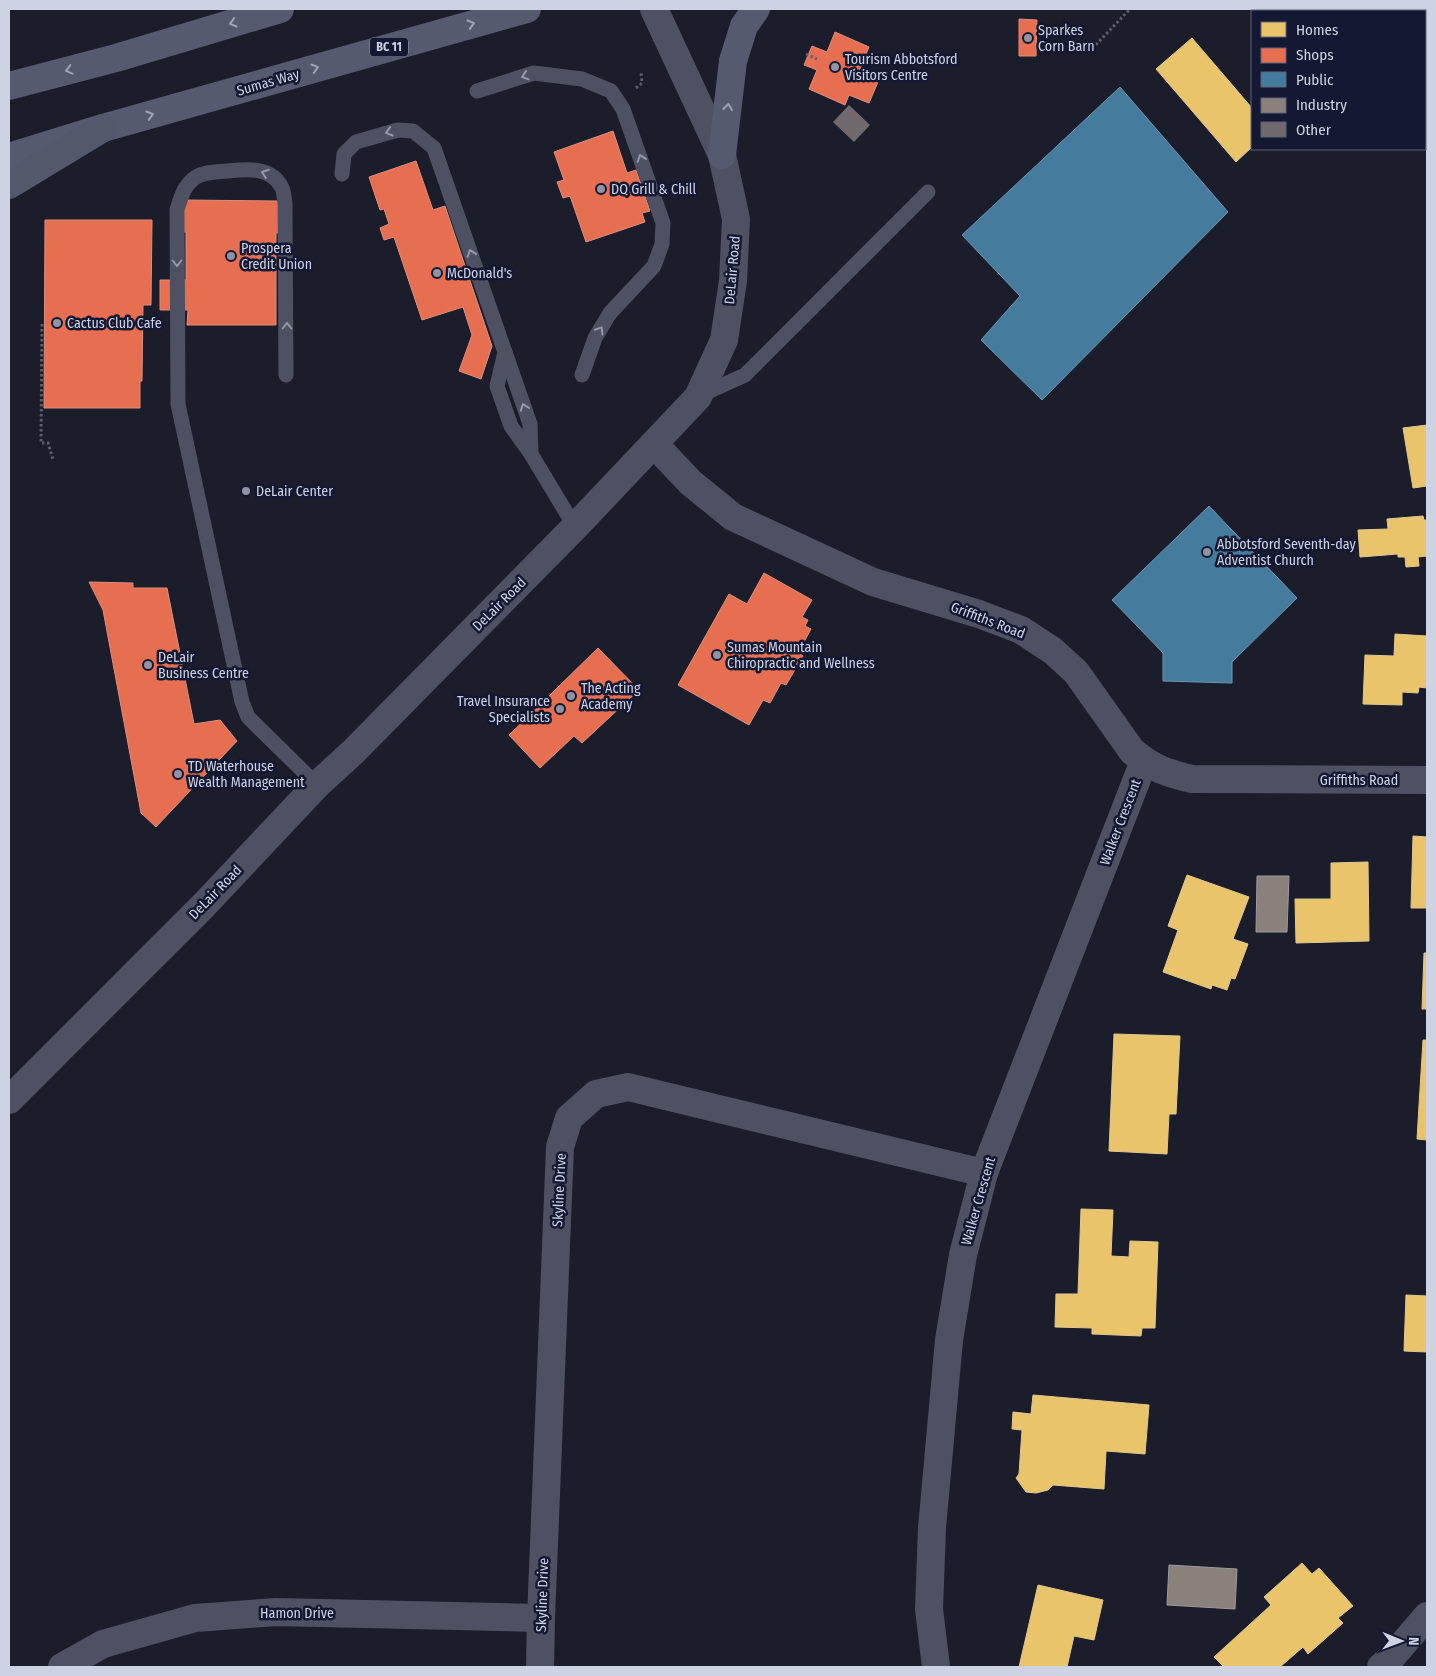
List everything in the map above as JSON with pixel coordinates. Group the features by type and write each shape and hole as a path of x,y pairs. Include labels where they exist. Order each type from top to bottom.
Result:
{"highway":[{"path":"9,86 116,58 280,9"},
{"name":"Sumas Way","path":"9,157 103,128 527,9"},
{"path":"722,155 734,60 744,26 756,9"},
{"path":"9,185 103,128"}],"street":[{"name":"DeLair Road","path":"9,1100 204,905 318,785 353,752 575,527 698,397 724,340 733,281 736,218 722,155 654,9"},
{"name":"Griffiths Road","path":"654,444 691,483 733,517 873,582 979,614 1021,630 1054,651 1076,672 1132,751 1144,761 1167,774 1192,779 1427,780"},
{"name":"Walker Crescent","path":"936,1667 929,1609 932,1528 949,1340 963,1255 984,1173 1144,761"},
{"name":"Skyline Drive","path":"540,1667 560,1146 569,1118 596,1094 628,1088 984,1173"},
{"name":"Hamon Drive","path":"62,1667 103,1644 195,1618 276,1612 541,1618"},
{"path":"1381,1667 1426,1619"}],"lane":[{"path":"477,92 534,73 582,79 611,91 623,109 663,223 662,244 654,266 610,313 595,338 582,375"},
{"path":"342,174 344,154 356,142 398,130 413,131 434,148 505,352 497,386 511,426 531,454 575,527"},
{"path":"286,375 285,203 282,188 273,176 248,169 198,176 181,194 177,210 178,404 242,702 248,717 318,785"},
{"path":"698,397 745,375 928,192"}],"path":[{"path":"1089,52 1130,9"},
{"path":"806,54 817,59"},
{"path":"630,92 642,83 641,72"},
{"path":"42,324 41,443 48,444 53,458"}],"building: Homes":[{"path":"1192,38 1251,107 1251,148 1236,162 1156,69"},
{"path":"1427,425 1427,486 1413,488 1403,428"},
{"path":"1423,516 1424,520 1427,520 1427,556 1418,557 1419,566 1406,567 1405,557 1398,557 1398,554 1360,557 1358,530 1388,529 1387,519"},
{"path":"1395,634 1427,636 1427,688 1419,687 1418,693 1402,692 1402,705 1363,704 1365,655 1394,656"},
{"path":"1413,836 1427,837 1427,908 1411,908"},
{"path":"1368,862 1369,941 1296,943 1295,899 1331,899 1331,863"},
{"path":"1187,875 1249,897 1233,939 1248,944 1235,979 1231,978 1227,990 1212,985 1211,989 1163,972 1178,930 1168,926"},
{"path":"1424,953 1427,953 1427,1009 1422,1009"},
{"path":"1114,1034 1180,1036 1176,1114 1169,1114 1167,1154 1109,1151"},
{"path":"1423,1040 1427,1040 1427,1140 1417,1139"},
{"path":"1081,1209 1113,1210 1111,1256 1129,1257 1130,1241 1158,1242 1155,1328 1142,1328 1141,1336 1092,1334 1092,1328 1055,1327 1056,1294 1078,1294"},
{"path":"1406,1295 1427,1296 1427,1352 1404,1351"},
{"path":"1033,1395 1149,1405 1145,1454 1106,1451 1104,1489 1053,1485 1048,1490 1036,1493 1026,1492 1016,1478 1019,1474 1022,1430 1012,1429 1013,1412 1031,1414"},
{"path":"1302,1563 1312,1574 1319,1568 1353,1606 1338,1618 1343,1623 1308,1654 1303,1647 1280,1667 1224,1667 1214,1657 1271,1605 1264,1597"},
{"path":"1038,1585 1103,1600 1094,1640 1074,1636 1067,1667 1019,1667"}],"building: Shops":[{"path":"1304,9 1334,9 1334,10"},
{"name":"Sparkes Corn Barn","path":"1019,19 1037,20 1036,56 1019,56"},
{"name":"Tourism Abbotsford Visitors Centre","path":"835,32 869,47 858,74 878,82 869,103 849,95 845,105 809,89 817,70 804,65 812,46 827,52"},
{"name":"DQ Grill & Chill","path":"613,131 627,173 636,170 650,211 642,213 645,222 586,242 570,196 563,198 557,182 564,180 554,152"},
{"name":"McDonald's","path":"416,161 433,210 445,206 492,346 481,379 459,371 472,335 463,307 422,320 394,237 384,240 380,228 389,224 384,209 380,210 369,177"},
{"name":"Prospera Credit Union","path":"184,200 278,201 276,325 187,325 188,310 160,310 160,280 186,280"},
{"path":"45,220 152,220 151,305 143,305 140,408 44,408"},
{"path":"764,573 812,600 802,617 808,620 805,626 811,629 798,653 803,656 786,685 781,683 770,703 763,700 749,725 678,685 729,594 747,604"},
{"name":"DeLair Business Centre","path":"89,582 133,583 133,588 167,588 194,724 220,720 237,741 156,827 141,813 103,610"},
{"path":"598,648 639,690 582,743 574,736 540,768 509,735"}],"building: Public":[{"path":"1120,87 1228,212 1042,400 981,340 1020,296 962,235"},
{"name":"Abbotsford Seventh-day Adventist Church","path":"1209,506 1297,598 1232,662 1232,683 1163,681 1163,653 1112,600"}],"building: Industry":[{"path":"1257,876 1289,876 1287,932 1256,932"},
{"path":"1169,1565 1237,1569 1235,1609 1167,1605"}],"building: Other":[{"path":"849,105 870,125 854,142 833,122"}],"place":[{"name":"Sparkes Corn Barn","path":"1028,38"},
{"name":"Tourism Abbotsford Visitors Centre","path":"835,67"},
{"name":"DQ Grill & Chill","path":"601,189"},
{"name":"Prospera Credit Union","path":"231,256"},
{"name":"McDonald's","path":"437,273"},
{"name":"Cactus Club Cafe","path":"57,323"},
{"name":"DeLair Center","path":"246,491"},
{"name":"Abbotsford Seventh-day Adventist Church","path":"1207,552"},
{"name":"Sumas Mountain Chiropractic and Wellness","path":"717,655"},
{"name":"DeLair Business Centre","path":"148,665"},
{"name":"The Acting Academy","path":"571,696"},
{"name":"Travel Insurance Specialists","path":"560,709"},
{"name":"TD Waterhouse Wealth Management","path":"178,774"}]}
